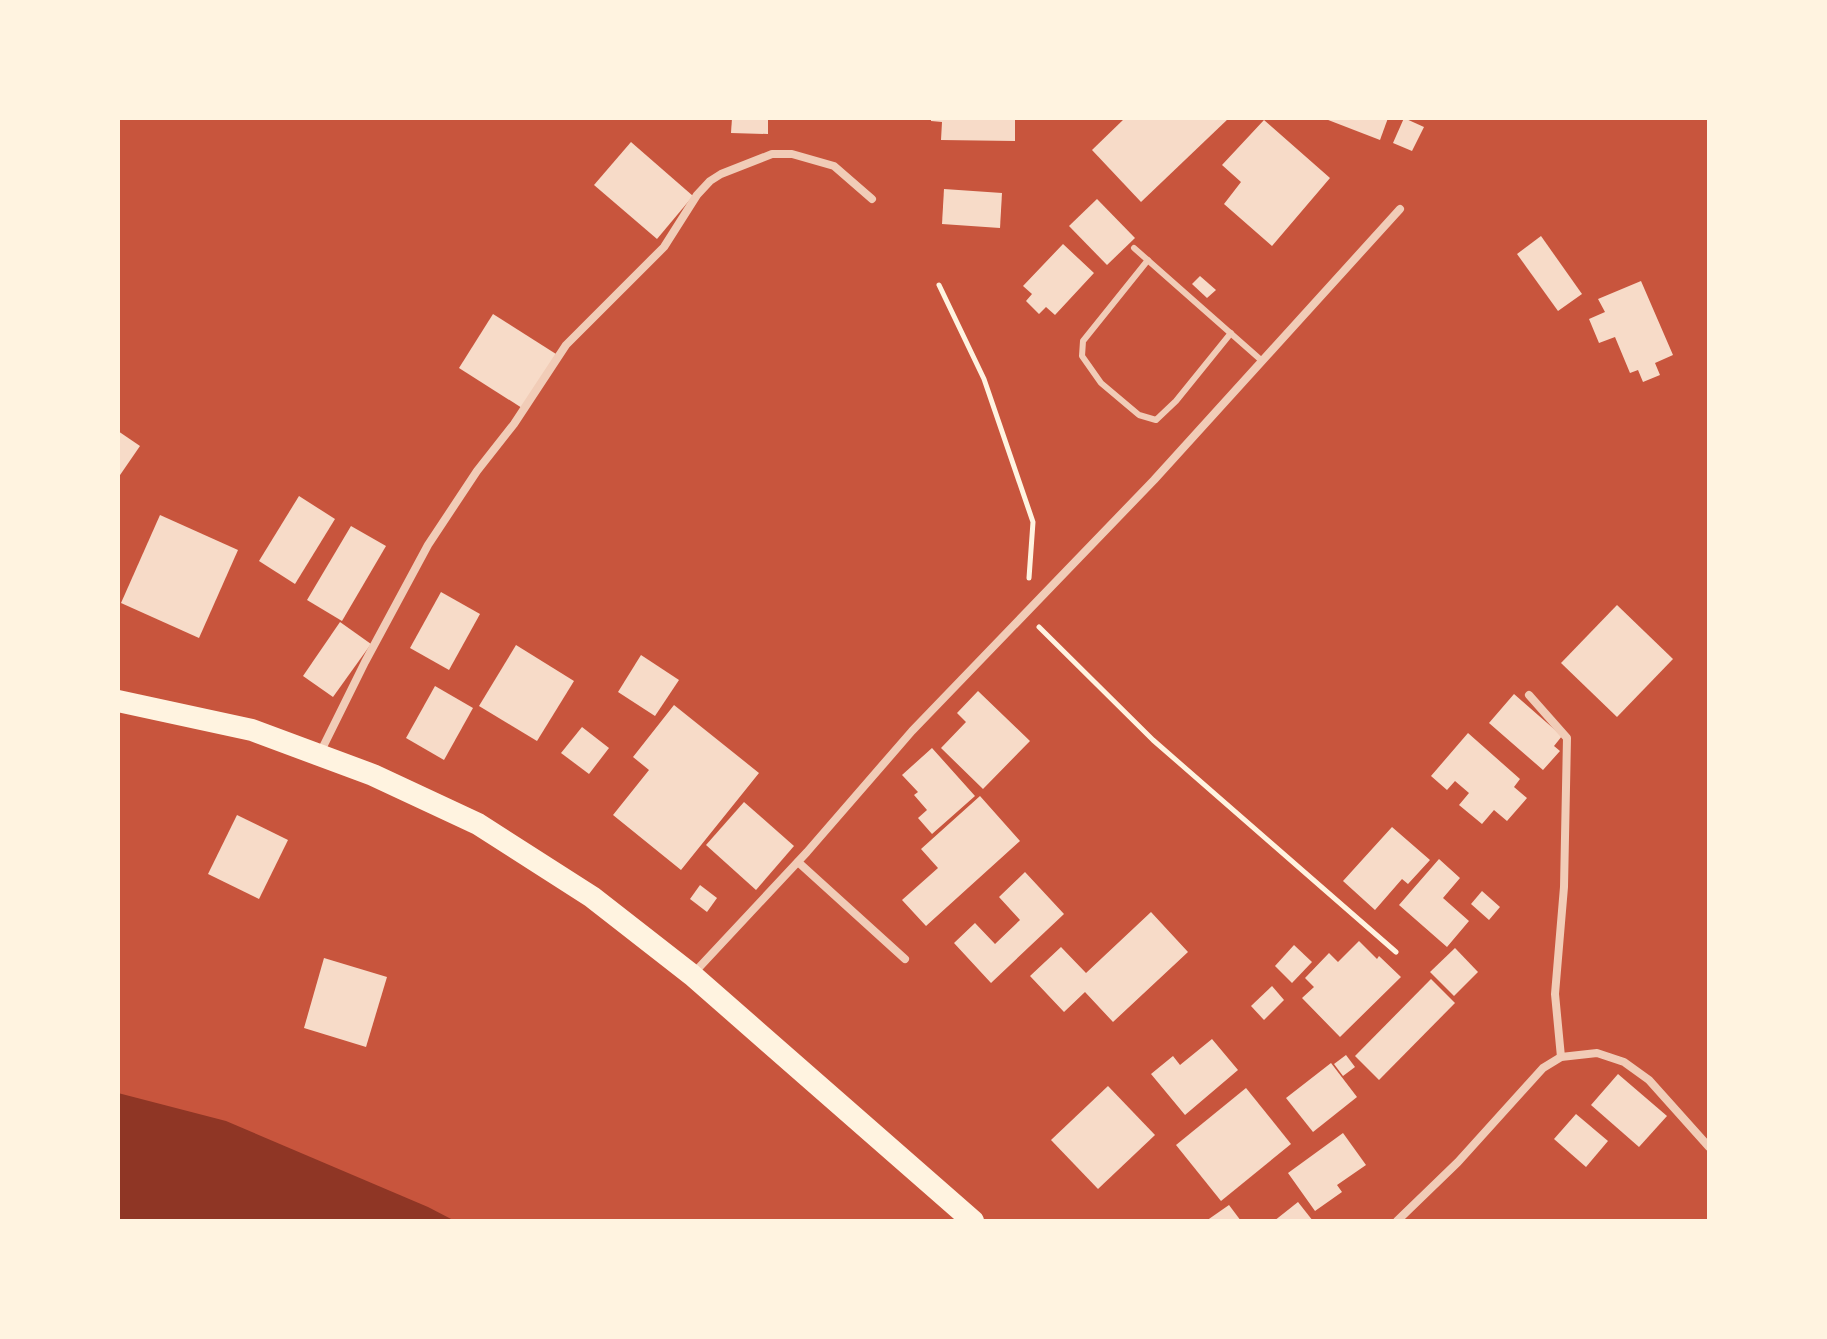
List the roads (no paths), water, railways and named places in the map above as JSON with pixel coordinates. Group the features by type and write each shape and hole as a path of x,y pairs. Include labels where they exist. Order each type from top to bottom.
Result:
{"highway":[{"path":"118,701 252,730 373,775 478,824 592,897 692,975 973,1221"}],"street":[{"path":"319,755 428,545 477,471 514,424 566,345 664,247 697,195 710,181 772,154 792,154 834,166 872,199"},
{"path":"692,975 798,862 912,731 1154,480 1400,209"},
{"path":"1529,695 1567,738 1564,887 1555,994 1561,1057"},
{"path":"798,862 905,959"},
{"path":"1397,1221 1458,1162 1543,1068 1561,1057 1597,1053 1624,1062 1649,1080 1709,1147"}],"lane":[{"path":"1134,248 1261,360"},
{"path":"1148,260 1083,341 1082,356 1101,383 1139,415 1156,420 1176,401 1231,333"}]}
